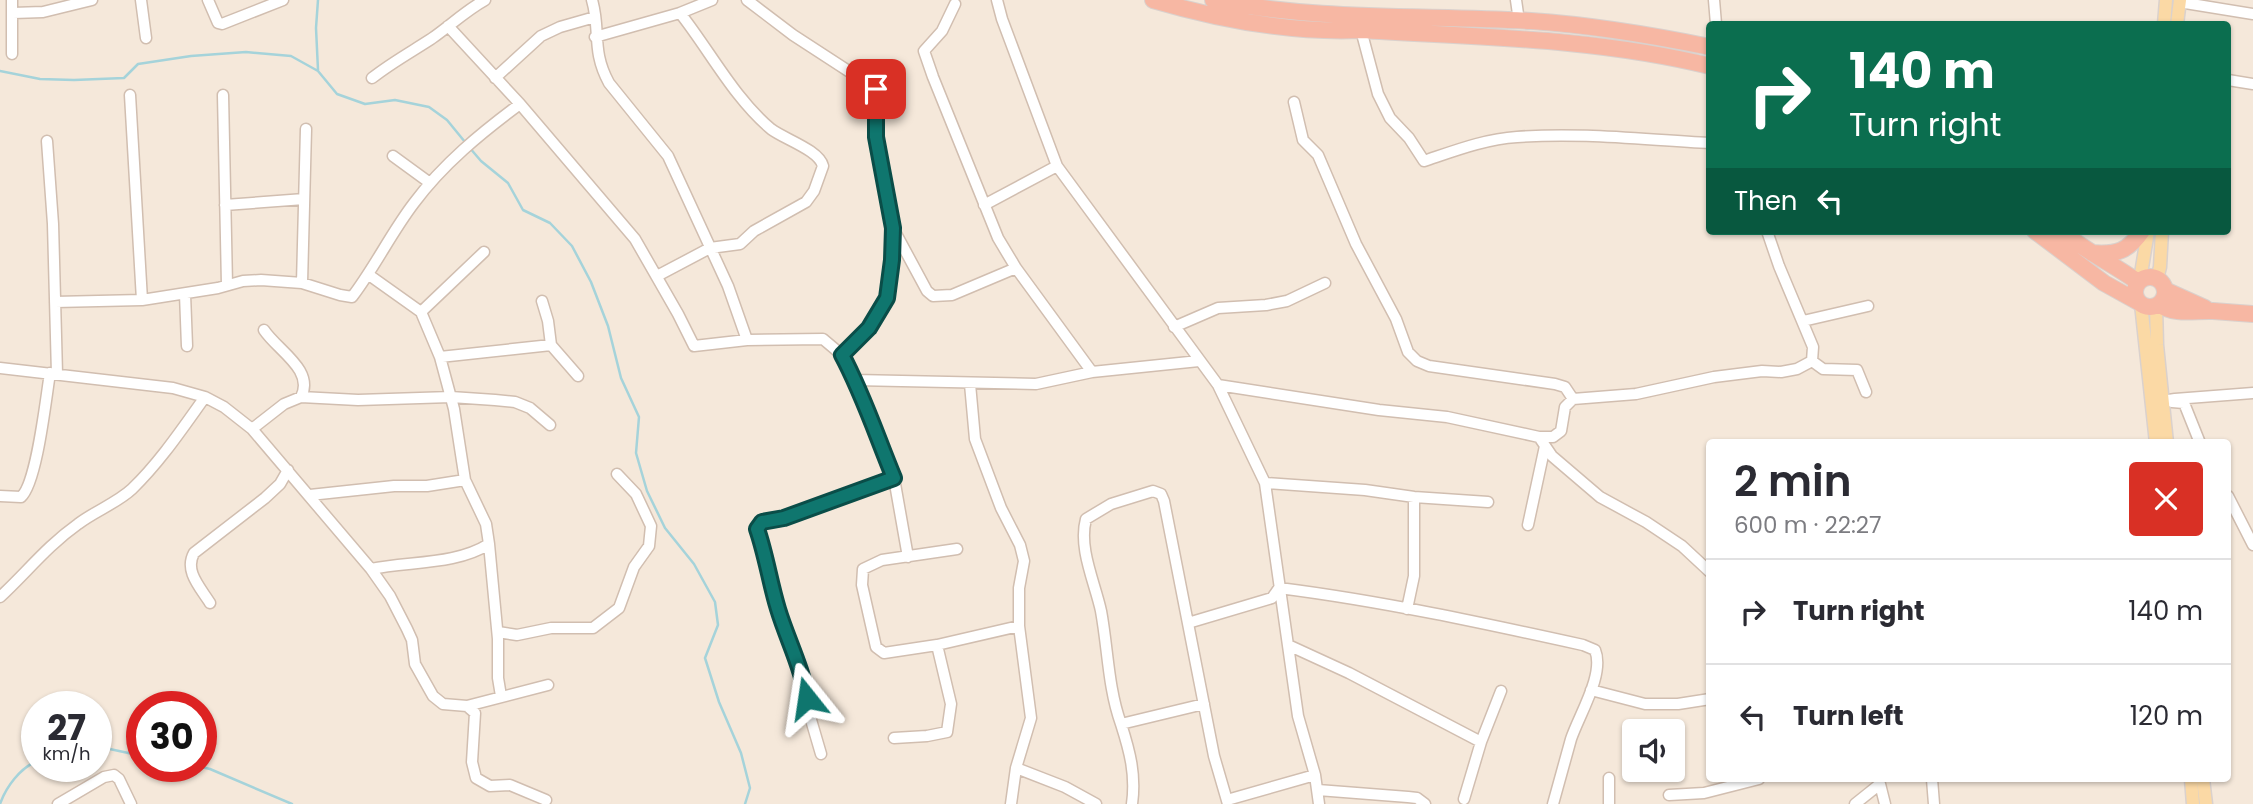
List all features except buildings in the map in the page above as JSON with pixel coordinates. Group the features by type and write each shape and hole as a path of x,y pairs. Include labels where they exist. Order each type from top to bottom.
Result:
{"highway":[{"path":"1153,0 1220,18 1264,25 1334,32 1361,30 1551,41 1658,55 1706,65"},
{"path":"1213,0 1325,14 1519,21 1578,26 1706,46"},
{"path":"2040,235 2105,283 2150,293"},
{"path":"2066,235 2090,253 2122,271 2169,310 2253,314"},
{"path":"2090,253 2110,255 2126,249 2138,235"}],"main road":[{"path":"2165,21 2175,1"},
{"path":"2175,1 2177,21"},
{"path":"2148,235 2156,439"},
{"path":"2162,235 2160,267 2150,293 2167,439"},
{"path":"2191,782 2193,804"},
{"path":"2203,782 2206,804"}],"street":[{"path":"12,0 12,54"},
{"path":"13,13 43,12 92,0"},
{"path":"141,0 146,38"},
{"path":"208,0 215,18 222,24 283,0"},
{"path":"372,78 448,26 473,3 485,0"},
{"path":"592,0 598,56 606,76 668,156 728,286 747,340"},
{"path":"595,37 680,13 712,0"},
{"path":"747,0 793,35 876,89 876,137 893,228 892,260 887,298 869,328 842,355"},
{"path":"997,0 1057,166 1218,385 1265,483 1298,716 1315,775 1319,804"},
{"path":"1516,0 1519,21"},
{"path":"1714,0 1716,21"},
{"path":"2175,1 2253,15"},
{"path":"955,4 942,31 924,51 925,56 998,238 1016,268 1092,372"},
{"path":"657,276 710,248 740,244 754,231 806,202 814,191 823,163 819,157 760,119 680,13"},
{"path":"495,78 541,36 560,27 595,17"},
{"path":"448,26 520,104 635,239 694,346 747,340 823,339 842,355 855,380 894,478 908,557"},
{"path":"1361,30 1378,94 1390,118 1409,138 1424,161 1481,143 1516,137 1563,136 1706,143"},
{"path":"2231,80 2253,84"},
{"path":"223,94 227,285"},
{"path":"130,95 142,300"},
{"path":"1294,102 1303,140 1318,155 1356,244 1396,320 1408,352 1429,366 1555,384 1564,387 1573,399"},
{"path":"55,302 142,300 261,280 302,283 352,297 369,275 394,230 430,183 475,138 520,104"},
{"path":"302,283 306,130"},
{"path":"0,496 21,497 27,490 53,373 54,224 47,141"},
{"path":"393,156 430,183"},
{"path":"984,205 1057,166"},
{"path":"225,205 304,198"},
{"path":"893,228 927,291 933,296 952,295 1016,268"},
{"path":"1768,235 1813,347 1812,361"},
{"path":"421,312 484,252"},
{"path":"369,275 421,312 440,357 451,397 466,480 485,524 489,544 501,696"},
{"path":"1174,327 1218,308 1287,301 1325,283"},
{"path":"185,294 187,346"},
{"path":"542,301 551,345 578,376"},
{"path":"1803,321 1868,306"},
{"path":"264,330 304,376 305,388 301,397"},
{"path":"440,357 551,345"},
{"path":"855,380 1036,384 1092,372 1199,361"},
{"path":"1218,385 1379,410 1447,417 1542,442 1561,431 1565,407 1573,399 1636,394 1714,377 1762,371 1781,372 1797,369 1812,361"},
{"path":"1812,361 1823,369 1857,370 1866,392"},
{"path":"0,368 162,386 205,397 225,407 252,429 371,569 390,596 407,629 412,640 415,664 433,696 443,704 467,706 548,685"},
{"path":"970,384 975,439 1024,561 1019,588 1019,626 1031,718 1016,768 1010,804"},
{"path":"2162,401 2253,393"},
{"path":"0,597 53,544 129,492 153,468 205,397"},
{"path":"252,429 284,404 301,397 358,400 451,397 515,402 539,414 550,425"},
{"path":"2162,401 2184,403 2198,439"},
{"path":"1528,525 1542,442"},
{"path":"1542,442 1552,456 1600,497 1646,522 1682,546 1706,567"},
{"path":"210,603 192,573 191,559 194,553 271,493 288,470"},
{"path":"498,632 517,635 551,628 593,628 619,608 634,567 649,546 651,526 636,494 617,474"},
{"path":"821,754 809,713 805,684 779,612 757,529 762,522 784,518 894,478"},
{"path":"310,495 394,486 427,486 466,480"},
{"path":"1265,483 1488,502"},
{"path":"1132,804 1133,761 1114,703 1101,611 1086,550 1086,519 1111,505 1153,491 1161,494 1164,501 1214,756 1227,802 1315,775"},
{"path":"1407,609 1414,576 1414,497"},
{"path":"2231,502 2253,545"},
{"path":"371,569 466,556 489,544"},
{"path":"957,549 882,560 863,569 862,585 876,648 884,653 937,645 1019,626"},
{"path":"1279,588 1343,596 1501,627 1595,650 1599,659 1591,690 1572,736 1553,804"},
{"path":"1188,623 1272,598 1279,588"},
{"path":"894,738 947,732 951,704 937,645"},
{"path":"1288,645 1349,673 1481,742"},
{"path":"1591,690 1645,704 1678,704 1706,700"},
{"path":"1464,799 1481,742 1501,691"},
{"path":"1121,724 1204,704"},
{"path":"467,706 475,713 472,762 476,778 490,786 510,785 546,800"},
{"path":"1016,768 1065,787 1096,804"},
{"path":"58,804 104,777 114,775 119,779 131,804"},
{"path":"1609,778 1609,804"},
{"path":"1669,795 1706,798 1751,782"},
{"path":"1855,804 1880,782 1885,804"},
{"path":"1932,782 1934,804"},
{"path":"1318,790 1417,798 1425,804"}],"shaded area":[{"path":"0,0 2253,0 2253,804 0,804"}],"waterway":[{"path":"318,0 318,70"},
{"path":"0,71 40,79 124,78 138,64 191,56 246,52 291,56 318,71 337,94 365,104 395,100 429,107 447,120 465,142"},
{"path":"469,147 481,161 508,183 523,210 550,223 572,246 591,282 608,326 621,378 639,417 636,453 647,491 665,528 694,564 715,602 718,625 705,658 719,702 741,753 750,788 745,804"},
{"path":"112,749 126,753"},
{"path":"0,804 6,791 21,772"},
{"path":"217,772 292,804"}],"route":[{"path":"807,698 805,684 779,612 757,529 762,522 784,518 894,478 855,380 842,355 869,328 887,298 892,260 893,228 876,137 876,89"}]}
